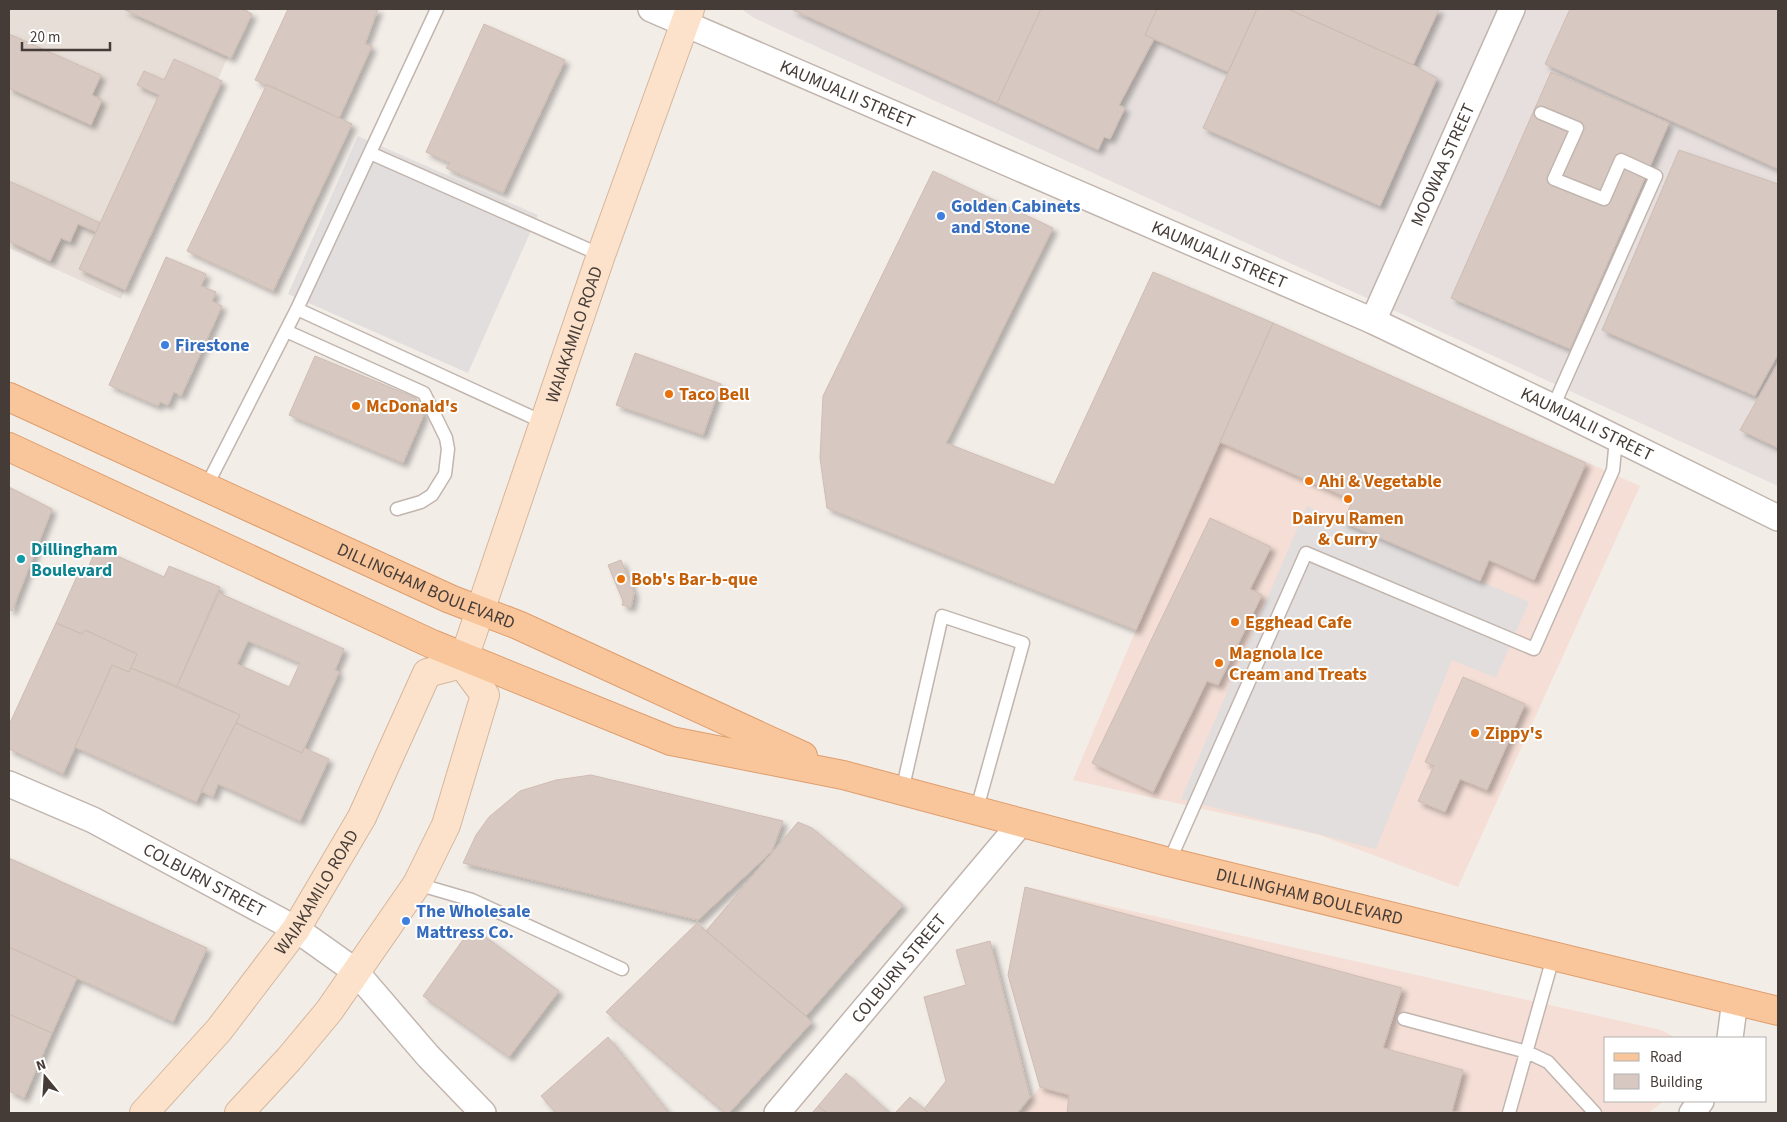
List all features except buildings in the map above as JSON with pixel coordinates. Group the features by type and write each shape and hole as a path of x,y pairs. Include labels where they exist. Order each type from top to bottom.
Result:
{"main road":[{"name":"WAIAKAMILO ROAD","path":"144,1113 219,1030 296,929 362,817 427,673 464,660 601,256 687,16"},
{"name":"DILLINGHAM BOULEVARD","path":"9,398 518,626 843,775"},
{"name":"DILLINGHAM BOULEVARD","path":"9,447 464,660 671,741 843,775 1169,862 1554,954 1778,1011"},
{"path":"239,1113 289,1059 329,1011 417,884 446,825 485,695 464,660"}],"street":[{"name":"KAUMUALII STREET","path":"651,9 687,16 1373,321 1778,518"},
{"name":"MOOWAA STREET","path":"1373,321 1512,9"},
{"name":"COLBURN STREET","path":"9,784 93,820 296,929 355,972 428,1056 483,1113"},
{"name":"COLBURN STREET","path":"777,1113 1021,823"},
{"path":"1730,1037 1735,1000"},
{"path":"1692,1113 1700,1102"}],"lane":[{"path":"206,487 297,309 437,9"},
{"path":"1541,113 1577,128 1554,178 1604,200 1622,160 1656,176 1553,407"},
{"path":"370,153 601,256"},
{"path":"297,309 545,423"},
{"path":"286,331 424,393 446,438 448,450 445,474 432,494 409,507 397,509"},
{"path":"1169,862 1306,553 1534,649 1613,470 1616,440"},
{"path":"902,792 942,616 1024,643 976,812"},
{"path":"417,884 472,900 622,970"},
{"path":"1509,1113 1554,954"},
{"path":"1404,1019 1527,1052 1548,1062 1593,1113"}],"shaded area":[{"path":"9,9 249,9 121,299 9,248"},
{"path":"741,9 1778,9 1778,486 754,18"},
{"path":"358,136 538,215 468,373 288,294"},
{"path":"1273,323 1640,486 1458,887 1320,835 1073,780 1136,630"},
{"path":"1307,506 1529,602 1496,678 1452,660 1376,849 1181,799"},
{"path":"1025,887 1661,1030 1674,1037 1604,1037 1604,1102 1663,1102 1648,1113 1020,1113 1040,1087 1008,975"}],"place":[{"name":"Golden Cabinets and Stone","path":"941,216"},
{"name":"Firestone","path":"165,345"},
{"name":"Taco Bell","path":"669,394"},
{"name":"McDonald's","path":"356,406"},
{"name":"Ahi & Vegetable","path":"1309,481"},
{"name":"Dairyu Ramen & Curry","path":"1348,499"},
{"name":"Dillingham Boulevard","path":"21,559"},
{"name":"Bob's Bar-b-que","path":"621,579"},
{"name":"Egghead Cafe","path":"1235,622"},
{"name":"Magnola Ice Cream and Treats","path":"1219,663"},
{"name":"Zippy's","path":"1475,733"},
{"name":"The Wholesale Mattress Co.","path":"406,921"}]}
